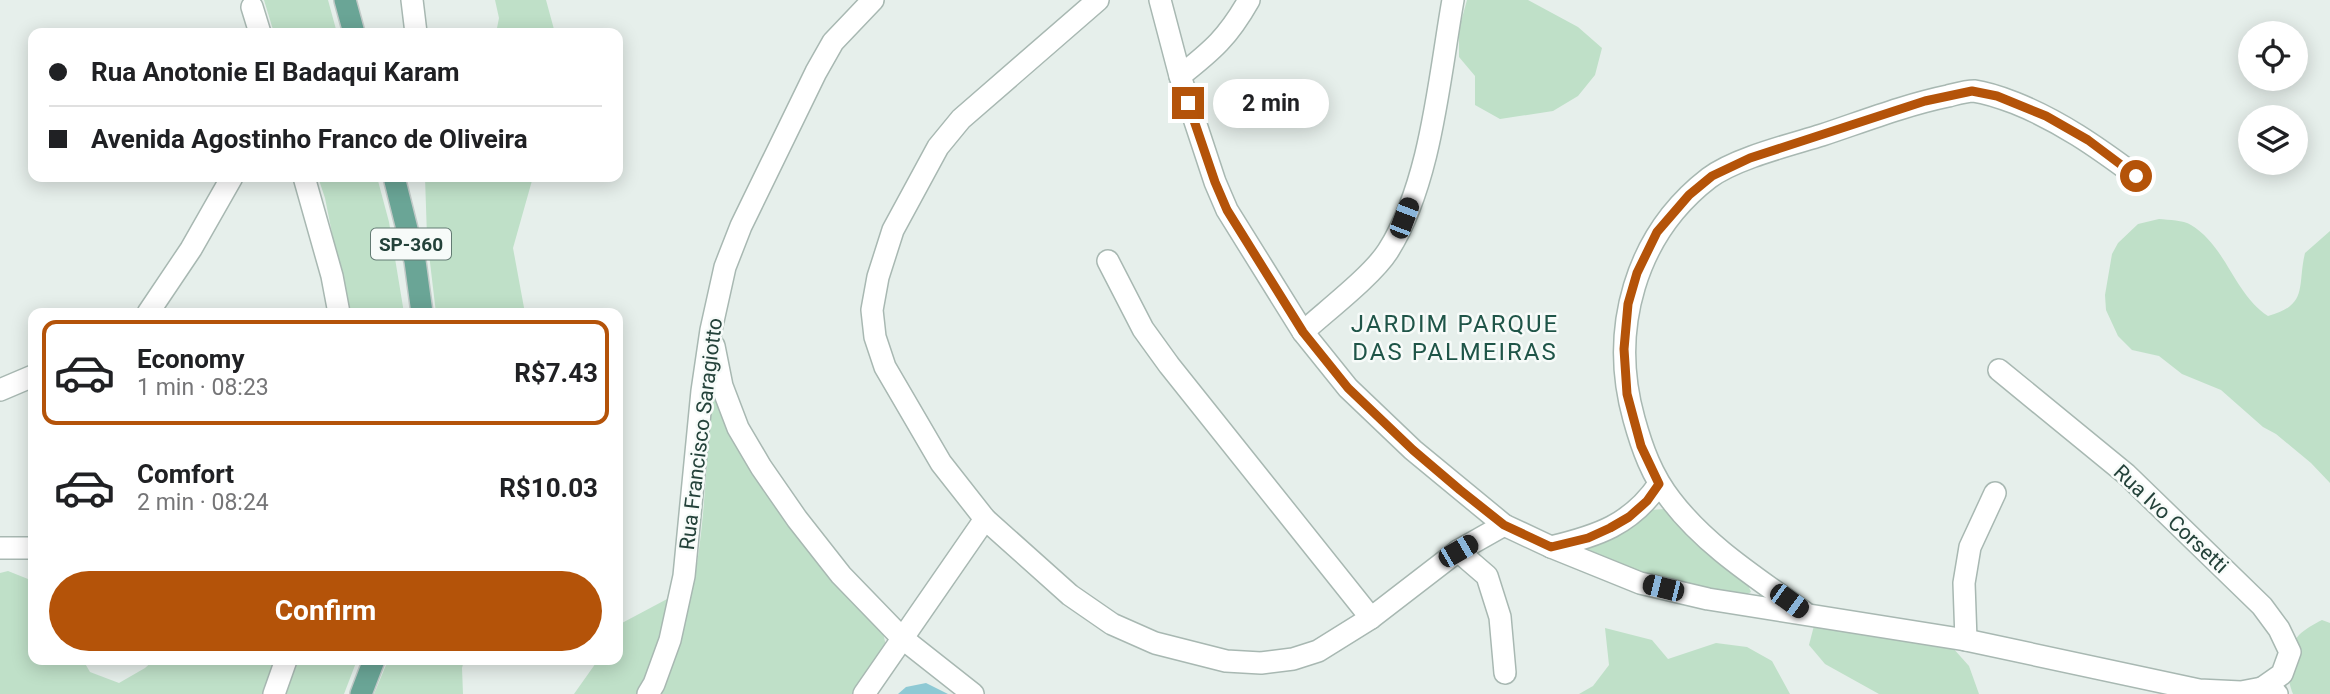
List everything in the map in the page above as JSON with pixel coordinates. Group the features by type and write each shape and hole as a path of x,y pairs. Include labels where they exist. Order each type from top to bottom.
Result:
{"main road":[{"path":"345,0 353,28"},
{"name":"SP-360","path":"395,182 415,261 421,308"},
{"path":"360,694 372,665"}],"street":[{"path":"412,0 415,28"},
{"name":"Rua Francisco Saragiotto","path":"648,694 670,640 684,576 702,391 711,330 725,267 741,226 816,72 833,42 873,0"},
{"path":"1098,0 961,119 938,147 893,230 878,278 872,310 875,337 885,367 941,463 985,519 1070,595 1112,624 1155,643 1226,661 1261,663 1293,659 1318,651 1371,618 1458,551 1504,525"},
{"path":"1160,0 1180,76 1227,210 1303,332 1357,397 1413,450 1504,525 1640,583 1708,599 1966,640 2199,692 2269,691"},
{"path":"1180,76 1216,48 1236,23 1249,0"},
{"path":"1303,332 1387,252 1404,218 1421,173 1453,0"},
{"path":"252,7 258,28"},
{"path":"1808,615 1732,560 1701,533 1659,484 1641,446 1627,394 1624,349 1628,304 1637,273 1657,232 1689,195 1712,176 1750,158 1925,101 1972,91 1997,96 2046,116 2088,140 2136,176"},
{"path":"151,308 191,249 229,182"},
{"path":"305,182 332,276 338,308"},
{"path":"1108,261 1149,338 1371,618"},
{"path":"711,330 722,386 738,428 797,519 841,575 902,638 973,694"},
{"name":"Rua Ivo Corsetti","path":"1999,370 2126,474 2262,606 2279,629 2290,652 2282,674 2269,691"},
{"path":"0,390 28,378"},
{"path":"1551,547 1588,538 1629,517 1647,501 1659,484"},
{"path":"1966,640 1964,583 1970,547 1995,493"},
{"path":"864,694 985,519"},
{"path":"0,548 28,548"},
{"path":"1458,551 1487,576 1500,617 1505,673"},
{"path":"274,694 284,665"}],"green space":[{"path":"264,0 328,0 336,28 272,28"},
{"path":"495,0 546,0 554,28 497,28 499,18"},
{"path":"1467,0 1528,0 1578,27 1602,48 1595,75 1578,96 1553,111 1500,119 1475,105 1475,76 1459,57 1459,29"},
{"path":"320,182 378,182 389,222 403,308 347,308"},
{"path":"425,182 532,182 513,248 524,308 435,308 427,237"},
{"path":"2159,219 2188,223 2203,234 2247,296 2268,316 2290,306 2296,300 2305,253 2330,231 2330,483 2311,463 2276,434 2263,427 2221,390 2182,374 2159,356 2132,350 2118,336 2106,310 2105,295 2112,254 2118,243 2138,224"},
{"path":"712,383 882,628 886,646 852,694 658,694 674,658 694,581 704,502"},
{"path":"1664,509 1678,517 1747,583 1751,592 1742,597 1664,579 1585,549 1651,510"},
{"path":"8,571 28,579 28,665 86,665 90,672 119,683 148,665 355,665 344,694 0,694 0,573"},
{"path":"669,598 654,666 639,694 574,694 594,665 623,665 623,622"},
{"path":"1816,618 1952,647 1969,666 1979,694 1879,694 1825,664 1809,645"},
{"path":"2322,620 2330,623 2330,694 2293,694 2288,672 2291,648 2301,633"},
{"path":"1605,628 1652,640 1668,659 1716,643 1747,647 1772,661 1790,694 1579,694 1593,686 1609,665"},
{"path":"386,665 463,665 463,694 374,694"}],"water":[{"path":"926,683 948,694 898,694 906,687"}],"district":[{"name":"JARDIM PARQUE DAS PALMEIRAS","path":"1455,338"}],"route":[{"path":"1188,103 1227,210 1303,332 1348,388 1413,450 1504,525 1551,547 1588,538 1629,517 1647,501 1659,484 1641,446 1627,394 1624,349 1628,304 1637,273 1657,232 1689,195 1712,176 1750,158 1925,101 1972,91 1997,96 2046,116 2088,140 2136,176"}]}
